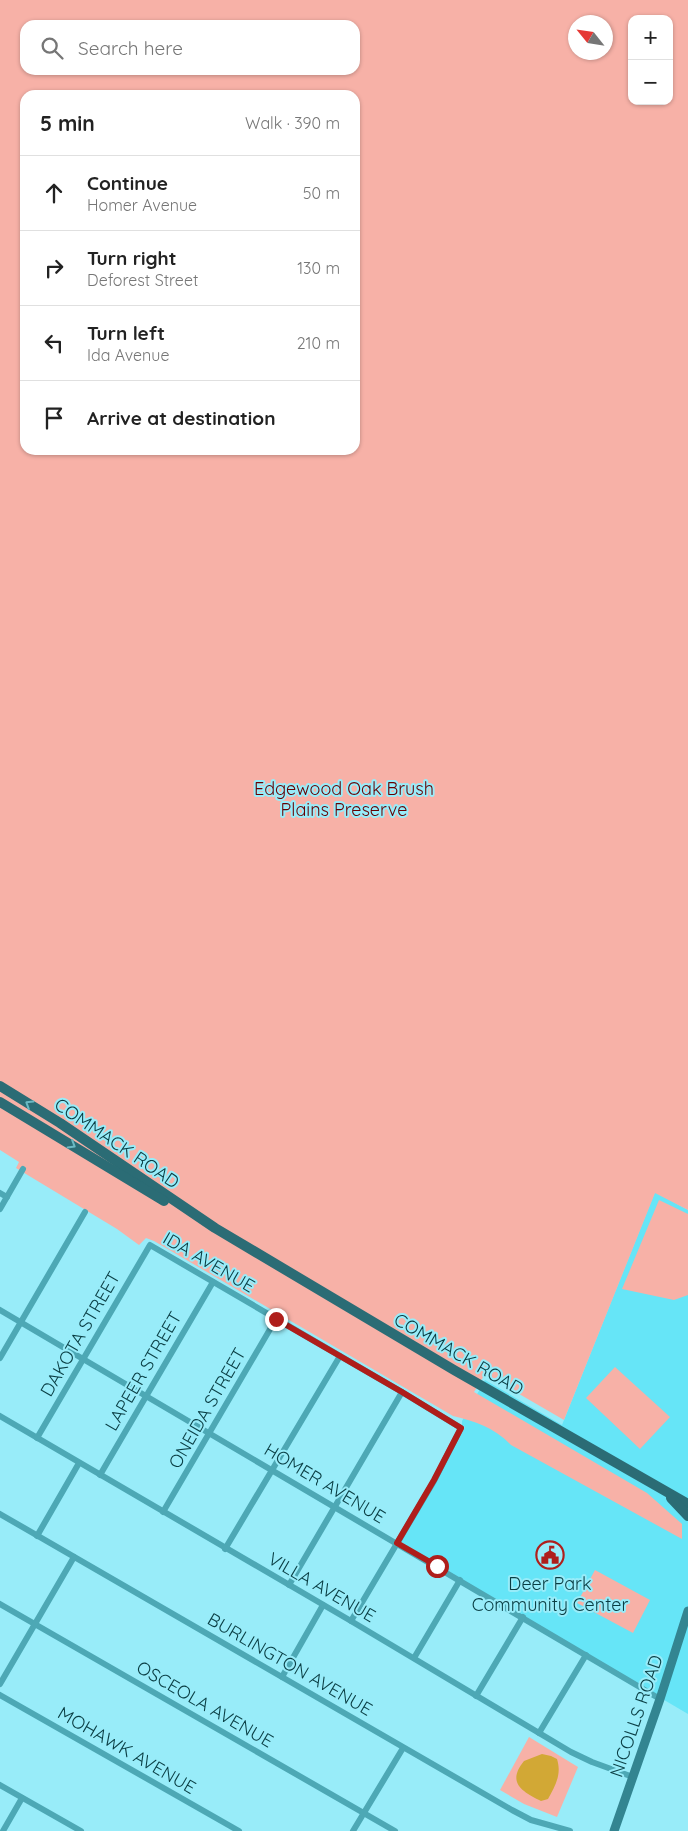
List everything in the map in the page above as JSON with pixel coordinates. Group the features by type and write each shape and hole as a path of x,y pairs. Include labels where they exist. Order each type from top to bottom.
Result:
{"main road":[{"name":"COMMACK ROAD","path":"0,1086 60,1123 215,1228 446,1365 688,1504"},
{"name":"COMMACK ROAD","path":"0,1102 175,1208 215,1228"},
{"path":"667,1493 688,1516"}],"street":[{"path":"0,1209 23,1169"},
{"path":"0,1193 7,1197"},
{"path":"0,1358 85,1212"},
{"name":"IDA AVENUE","path":"150,1245 461,1428 434,1480 397,1543"},
{"name":"DAKOTA STREET","path":"37,1438 150,1245"},
{"name":"LAPEER STREET","path":"100,1475 213,1282"},
{"name":"HOMER AVENUE","path":"0,1310 660,1699"},
{"name":"ONEIDA STREET","path":"163,1512 276,1319"},
{"path":"225,1548 340,1356"},
{"path":"289,1585 402,1392"},
{"name":"VILLA AVENUE","path":"0,1416 539,1733 592,1762 633,1777"},
{"path":"37,1536 79,1463"},
{"name":"BURLINGTON AVENUE","path":"0,1514 403,1748 531,1820 570,1831"},
{"path":"351,1621 397,1543"},
{"path":"0,1684 74,1557"},
{"path":"414,1658 460,1580"},
{"name":"OSCEOLA AVENUE","path":"0,1604 395,1831"},
{"path":"282,1677 323,1605"},
{"name":"NICOLLS ROAD","path":"614,1831 660,1699 688,1611"},
{"path":"476,1696 523,1617"},
{"path":"539,1733 586,1655"},
{"name":"MOHAWK AVENUE","path":"0,1695 239,1831"},
{"path":"354,1831 403,1748"},
{"path":"0,1785 80,1831"},
{"path":"3,1831 22,1798"}],"shaded area":[{"path":"655,1192 688,1210 688,1714 397,1543 465,1427 462,1425 462,1421 485,1380 562,1425"},
{"path":"542,1754 557,1759 559,1770 557,1780 548,1799 541,1801 528,1794 519,1786 517,1775 524,1761"}],"green space":[{"name":"Edgewood Oak Brush Plains Preserve","path":"0,0 688,0 688,1210 655,1193 564,1420 485,1374 474,1392 647,1493 682,1524 682,1539 511,1445 491,1430 469,1420 453,1416 154,1241 146,1238 139,1245 117,1229 16,1168 19,1162 0,1150"},
{"path":"659,1200 688,1214 688,1295 674,1300 622,1289"},
{"path":"615,1367 670,1417 640,1449 586,1398"},
{"path":"595,1570 650,1600 633,1633 577,1603"},
{"path":"529,1737 578,1767 557,1817 524,1804 500,1790"}],"place":[{"name":"Deer Park Community Center","path":"550,1555"}],"route":[{"path":"276,1319 461,1428 434,1480 397,1543 437,1566"}]}
